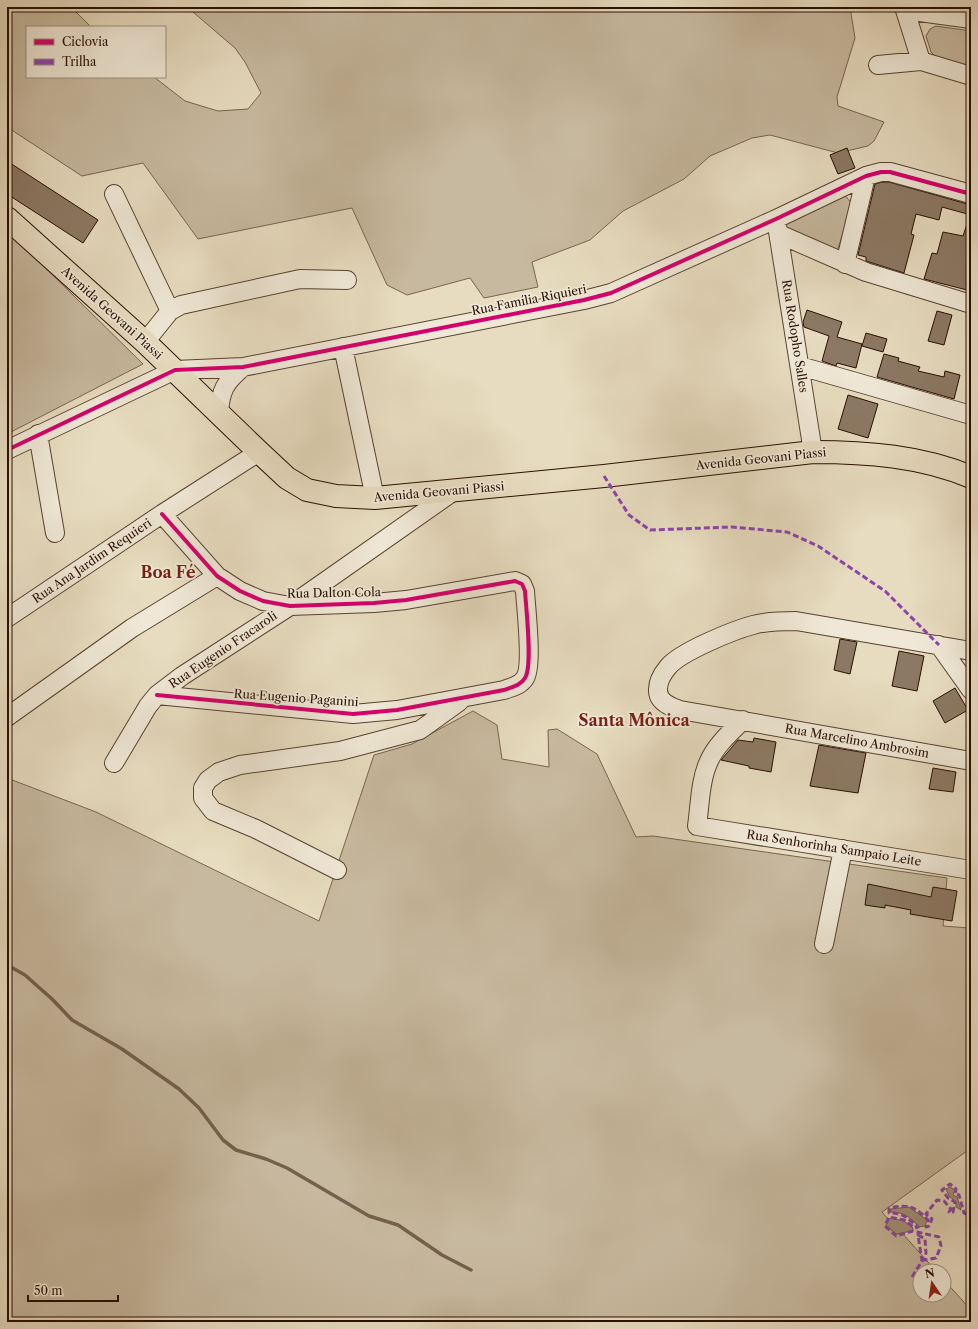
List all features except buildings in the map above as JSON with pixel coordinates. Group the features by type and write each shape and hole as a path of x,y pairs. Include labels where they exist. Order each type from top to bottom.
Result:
{"main road":[{"name":"Avenida Geovani Piassi","path":"7,218 145,342 287,478 307,490 336,496 375,498 604,476 813,452 846,452 915,459 971,477"}],"street":[{"path":"921,61 905,9 971,19"},
{"path":"878,65 921,61 971,76"},
{"name":"Rua Família Riquieri","path":"175,370 242,367 576,301 612,292 777,227 866,176 881,172 890,172 971,194"},
{"path":"845,264 866,176"},
{"path":"114,194 170,311"},
{"path":"777,227 845,264 971,304"},
{"name":"Rua Rodopho Salles","path":"777,227 813,452"},
{"path":"145,342 170,311 181,305 300,279 347,280"},
{"path":"343,347 375,498"},
{"path":"800,366 971,415"},
{"path":"219,414 224,386 242,367"},
{"path":"7,450 175,370"},
{"path":"38,434 55,533"},
{"name":"Rua Ana Jardim Requieri","path":"7,618 162,514 259,452"},
{"name":"Rua Eugenio Fracaroli","path":"114,763 148,706 157,696 182,676 290,606 454,491"},
{"name":"Rua Dalton Cola","path":"162,514 217,576 240,591 263,601 290,606 406,600 515,581"},
{"path":"7,717 132,628 217,576"},
{"name":"Rua Eugenio Paganini","path":"157,696 353,714 397,710 504,690 520,684 523,681 526,677 528,662 525,591 522,584 515,581"},
{"name":"Rua Marcelino Ambrosim","path":"939,645 796,621 776,621 754,624 680,657 668,666 661,677 658,694 670,706 971,761"},
{"path":"939,645 971,651"},
{"path":"939,645 971,690"},
{"path":"337,870 256,829 213,811 203,798 203,788 208,780 219,772 240,765 340,751 420,730 464,698"},
{"name":"Rua Senhorinha Sampaio Leite","path":"743,720 720,744 709,761 703,782 697,826 971,870"},
{"path":"824,944 843,849"}],"shaded area":[{"path":"7,7 71,7 90,26 26,26 26,78 155,78 185,101 218,111 248,109 261,93 245,62 235,48 193,12 190,7 850,7 855,38 837,97 838,106 884,122 874,141 868,146 838,153 770,135 752,138 710,156 684,179 623,211 590,240 532,262 538,287 484,298 470,278 407,295 387,285 352,208 198,239 143,163 82,176 7,127"},
{"path":"936,26 971,31 971,69 936,57 931,52 926,36 930,29"},
{"path":"844,194 852,204 837,252 785,229 784,224"},
{"path":"7,230 143,364 7,434"},
{"path":"473,711 497,725 502,759 549,767 548,730 557,729 597,754 636,837 653,836 947,878 943,926 969,928 971,917 971,1148 882,1212 889,1220 887,1225 896,1234 902,1233 929,1263 912,1263 912,1303 952,1303 952,1289 971,1310 971,1322 7,1322 7,778 96,812 319,921 374,755 412,744"},
{"path":"950,1187 955,1190 953,1195 957,1197 961,1210 956,1207 956,1202 949,1196 946,1189"},
{"path":"909,1207 927,1220 925,1226 919,1227 913,1220 906,1216 899,1213 890,1212 891,1209"},
{"path":"890,1218 904,1221 913,1228 912,1231 896,1234 886,1225"}],"waterway":[{"path":"7,963 9,966 25,975 52,999 72,1020 122,1049 179,1089 199,1108 223,1140 236,1150 266,1159 287,1168 369,1216 398,1225 442,1255 471,1270"}],"marked path":[{"path":"604,476 629,515 650,530 732,527 787,532 818,546 885,591 939,645"},
{"path":"971,1180 970,1179 971,1189"},
{"path":"921,1263 922,1261 918,1235 925,1239 926,1253 924,1260 936,1258 941,1246 939,1237 913,1231 896,1236 885,1226 889,1217 904,1220 915,1228 918,1227 905,1217 898,1214 889,1213 889,1208 906,1206 915,1209 928,1220 926,1227 929,1226 932,1219 926,1214 937,1200 944,1201 951,1209 949,1212 953,1212 955,1202 948,1198 942,1190 950,1184 956,1189 955,1194 959,1195 964,1213 969,1215 971,1213"}],"cycle path":[{"path":"7,450 175,370 243,367 584,300 611,293 776,219 866,176 881,172 890,172 971,194"},
{"path":"157,695 353,714 397,710 504,690 516,686 523,681 529,662 525,591 522,584 515,581 406,600 374,603 290,606 263,601 240,591 217,576 162,514"}],"district":[{"name":"Boa Fé","path":"168,572"},
{"name":"Santa Mônica","path":"634,720"}]}
